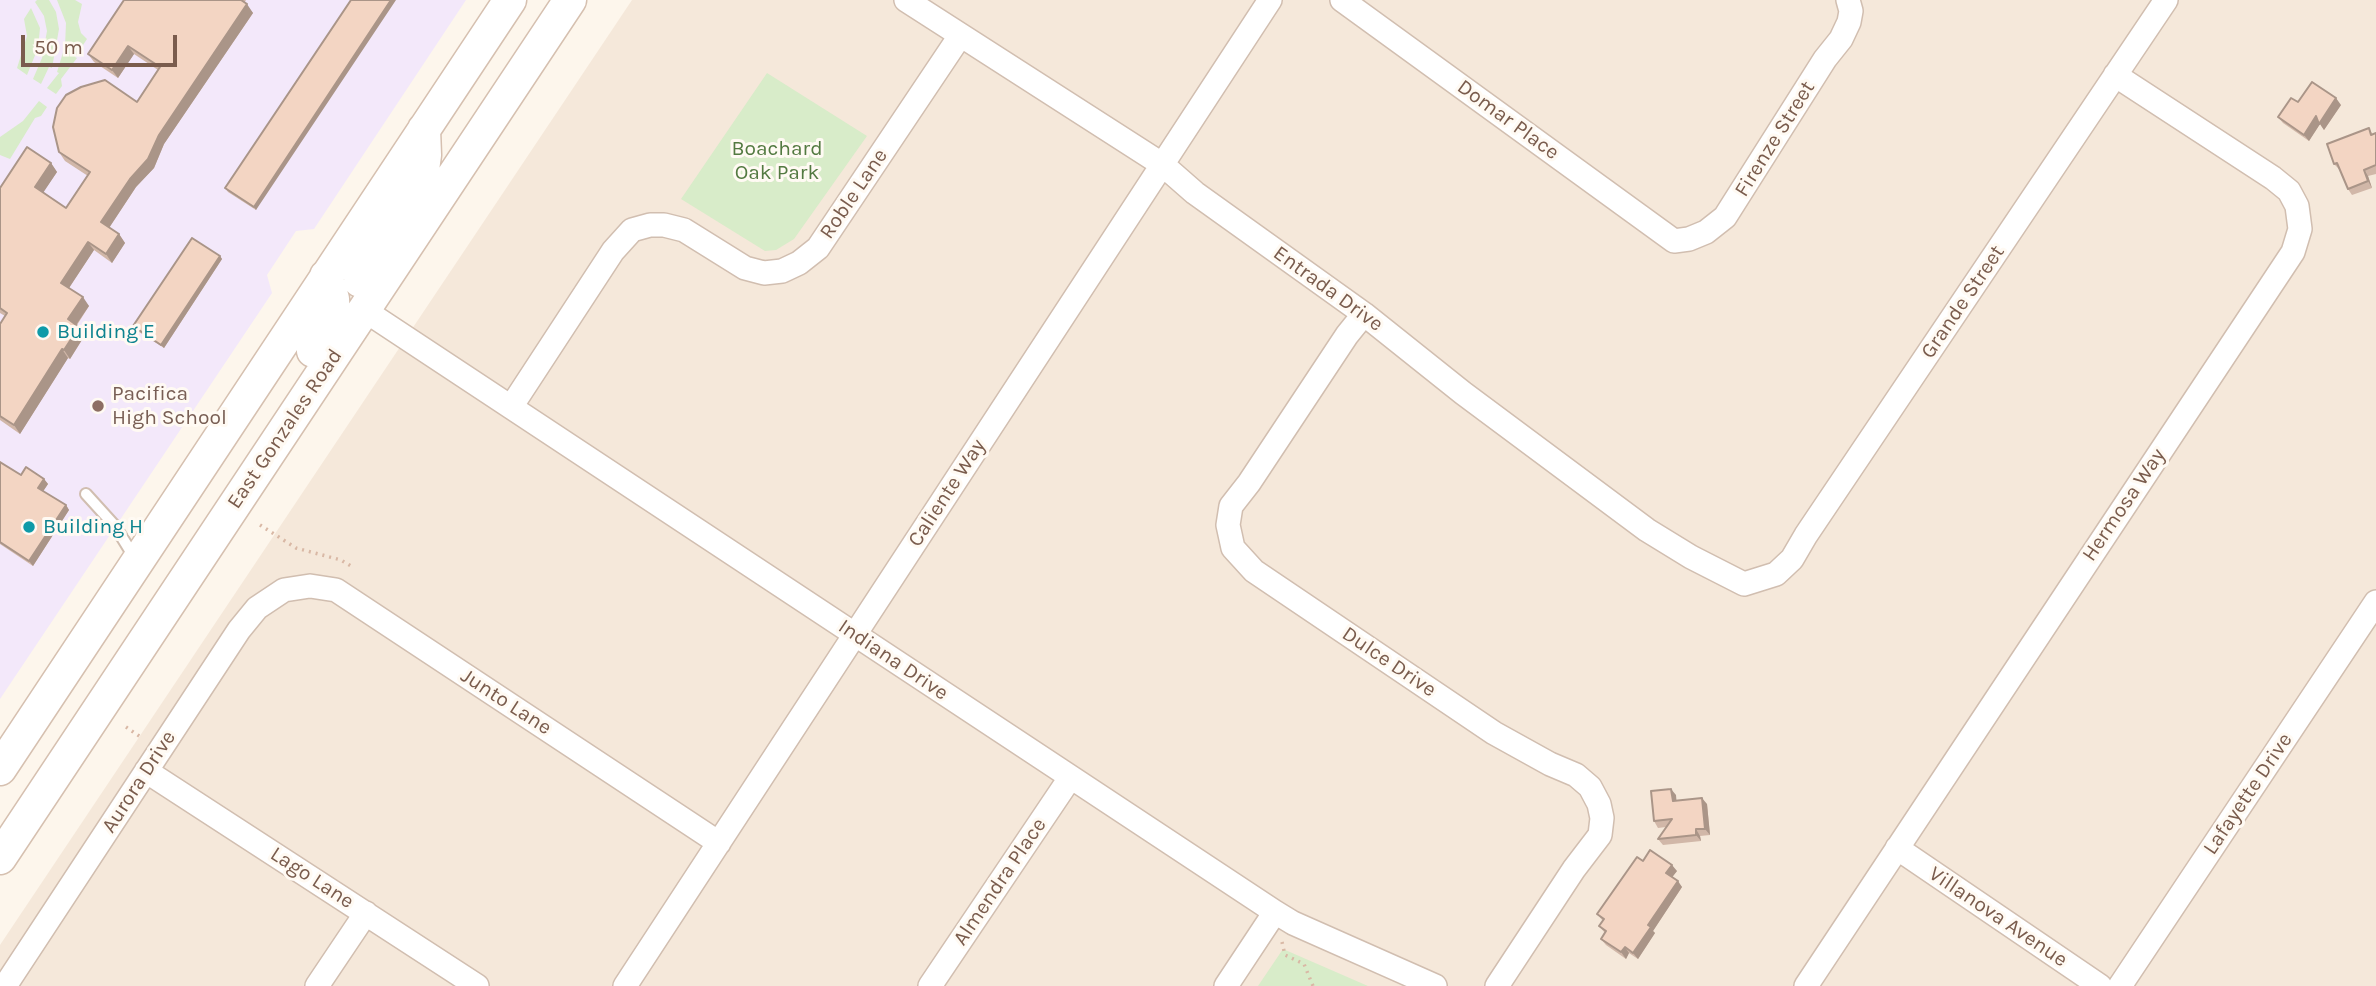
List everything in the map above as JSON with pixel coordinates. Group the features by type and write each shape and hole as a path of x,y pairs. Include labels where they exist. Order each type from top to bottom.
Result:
{"main road":[{"path":"0,769 510,0"},
{"name":"East Gonzales Road","path":"0,858 570,0"},
{"path":"364,310 360,279 422,177 425,155 424,128"},
{"path":"193,566 195,529 334,320 333,299 326,276"}],"street":[{"name":"Entrada Drive","path":"906,0 1163,166 1195,193 1364,314 1464,393 1647,530 1691,557 1744,584"},
{"name":"Caliente Way","path":"625,986 1270,0"},
{"name":"Domar Place","path":"1342,0 1674,241"},
{"name":"Grande Street","path":"1744,584 1776,574 1792,559 2166,0"},
{"name":"Firenze Street","path":"1674,241 1689,239 1706,232 1725,217 1825,59 1841,39 1849,22 1849,5"},
{"name":"Roble Lane","path":"511,407 613,251 632,230 650,225 664,225 684,230 745,268 764,273 782,271 818,248 960,36"},
{"name":"Hermosa Way","path":"1806,986 2293,252 2300,229 2297,206 2289,191 2115,75"},
{"name":"Indiana Drive","path":"364,310 1275,912 1293,923 1435,986"},
{"name":"Dulce Drive","path":"1364,314 1231,506 1228,525 1233,548 1254,571 1494,733 1576,775 1590,787 1599,804 1602,818 1600,835 1497,986"},
{"name":"Junto Lane","path":"284,590 310,586 336,590 719,843"},
{"name":"Aurora Drive","path":"5,986 239,631 257,608 284,590"},
{"name":"Lafayette Drive","path":"2120,986 2376,602"},
{"name":"Lago Lane","path":"146,771 477,986"},
{"name":"Almendra Place","path":"930,986 1070,778"},
{"name":"Villanova Avenue","path":"1897,848 2100,986"},
{"path":"1226,986 1275,912"},
{"path":"317,986 366,913"}],"lane":[{"path":"86,494 115,527 137,562"}],"path":[{"path":"260,525 296,548 341,560 351,566"},
{"path":"1275,912 1285,955 1304,964 1313,986"}],"shaded area":[{"name":"Pacifica High School","path":"0,0 466,0 314,229 296,231 267,275 272,293 0,699"},
{"path":"632,0 2376,0 2376,986 0,986 0,945"}],"green space":[{"path":"49,0 56,12 59,29 52,68 49,67 41,84 33,79 42,58 47,31 44,16 35,2"},
{"path":"57,0 75,0 82,4 78,22 81,33 87,39 61,79 62,86 56,94 47,88 59,73 57,72 65,46 66,23"},
{"path":"31,8 40,28 38,48 27,75 17,68 27,36 24,19"},
{"name":"Boachard Oak Park","path":"767,73 867,136 794,239 776,250 765,251 681,199"},
{"path":"39,101 47,107 41,116 35,118 10,159 0,155 0,137 23,121"},
{"path":"1283,949 1368,986 1258,986"}],"building":[{"path":"124,0 241,0 247,4 159,135 148,159 130,179 101,222 119,234 106,254 88,242 61,283 83,297 68,319 79,327 14,425 0,416 0,324 7,313 0,308 0,188 27,147 51,163 35,187 66,208 90,172 59,152 53,127 57,108 66,95 105,80 137,102 160,67 128,46 112,70 88,54"},
{"path":"351,0 391,0 254,207 225,188"},
{"path":"2312,82 2336,98 2319,124 2316,116 2304,135 2278,117 2291,98 2298,102"},
{"path":"2369,128 2371,135 2376,133 2376,165 2364,170 2368,181 2348,189 2337,163 2334,164 2327,144"},
{"path":"192,238 220,256 161,345 133,326"},
{"name":"Building H","path":"0,462 21,475 26,467 44,479 38,488 66,505 29,561 0,542"},
{"path":"1671,789 1673,801 1702,798 1705,829 1696,829 1696,835 1658,839 1672,819 1654,821 1651,791"},
{"path":"1650,850 1672,865 1666,873 1678,881 1648,925 1651,927 1633,953 1625,947 1621,952 1601,939 1606,931 1599,926 1604,919 1597,914 1637,857 1643,861"}],"place":[{"name":"Building E","path":"43,332"},
{"name":"Pacifica High School","path":"98,406"},
{"name":"Building H","path":"29,527"}]}
